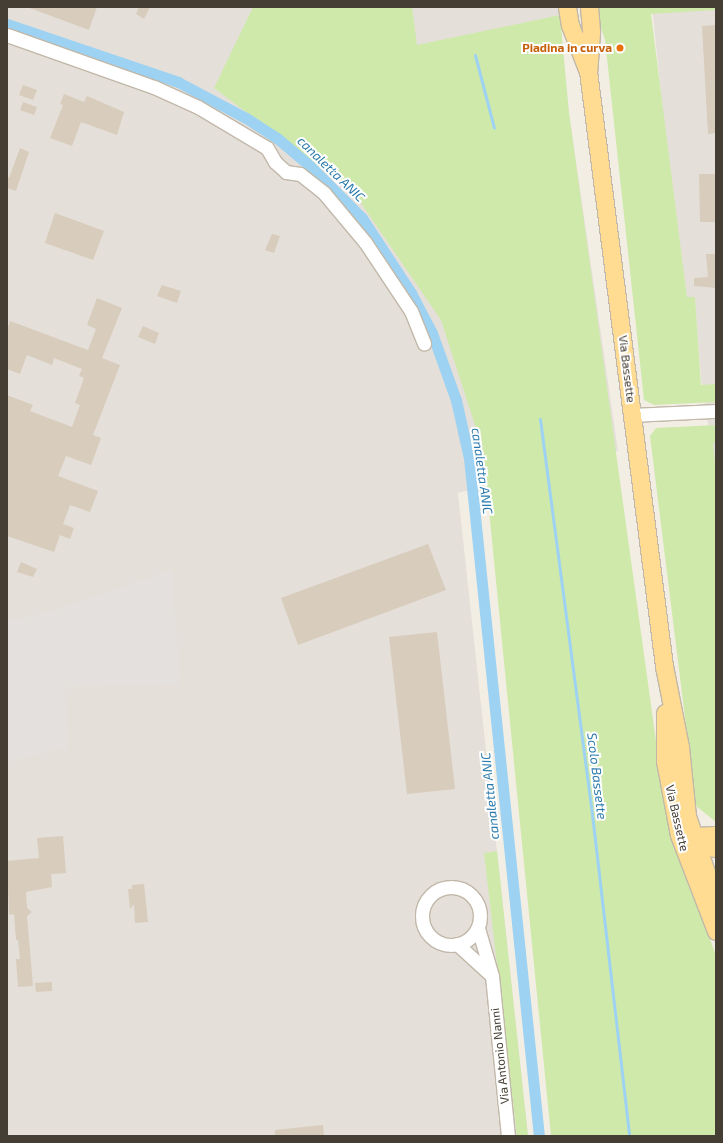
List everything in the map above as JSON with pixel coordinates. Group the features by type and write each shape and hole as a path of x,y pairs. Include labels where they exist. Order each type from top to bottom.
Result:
{"main road":[{"name":"Via Bassette","path":"567,7 584,46"},
{"name":"Via Bassette","path":"575,7 588,71 664,666 684,782 687,816 714,896"},
{"name":"Via Bassette","path":"582,7 586,37 584,46"},
{"name":"Via Bassette","path":"584,46 590,7"},
{"name":"Via Bassette","path":"664,666 665,761 679,835 716,931"},
{"name":"Via Bassette","path":"665,724 685,833 694,840"},
{"path":"684,782 692,808 700,820 716,830"},
{"path":"694,840 716,835"},
{"name":"Via Bassette","path":"694,840 689,850 716,914"},
{"path":"694,840 716,848"},
{"path":"714,896 716,872"}],"street":[{"path":"7,35 154,87 198,107 267,148 275,162 286,172 300,174 324,193 365,242 410,311 424,343"},
{"path":"633,415 716,411"},
{"name":"Via Antonio Nanni","path":"457,944 439,942 426,929 423,910 433,893 452,887 470,894 480,910 478,928 492,976 508,1136"},
{"path":"478,928 473,935 457,944 492,976"}],"shaded area":[{"path":"7,7 558,7 569,113 618,451 458,493 528,1136 7,1136"},
{"path":"652,7 716,7 716,473 701,379 695,298 687,298 669,169"},
{"path":"172,570 180,684 65,687 68,750 53,750 7,762 7,618 23,618 53,611"}],"green space":[{"path":"253,7 412,7 417,45 560,15 569,113 661,777 672,830 716,956 716,1136 551,1136 483,450 441,320 354,193 214,88"},
{"path":"594,7 716,7 716,10 651,14 687,297 695,297 701,385 716,384 716,402 654,405 644,400 605,40"},
{"path":"716,425 716,443 713,443 716,473 716,822 696,806 650,436 656,428"},
{"path":"497,851 528,1136 517,1136 484,853"}],"building":[{"path":"27,7 97,7 89,30"},
{"path":"139,7 150,7 144,19 136,14"},
{"path":"716,25 716,133 708,134 702,26"},
{"path":"23,85 37,90 33,100 19,95"},
{"path":"64,94 84,102 87,96 124,112 117,135 81,122 72,146 50,138 63,105 60,104"},
{"path":"23,102 37,107 34,115 20,110"},
{"path":"20,148 29,152 16,191 7,188 7,177 9,178"},
{"path":"699,174 716,174 716,222 700,222"},
{"path":"55,213 104,231 93,260 45,243"},
{"path":"272,234 280,236 274,253 265,250"},
{"path":"706,254 716,254 716,288 694,286 694,278 708,277"},
{"path":"162,285 181,291 177,303 157,296"},
{"path":"97,298 122,308 102,358 120,365 93,435 101,438 91,465 66,456 58,476 98,491 90,512 70,505 63,524 74,528 70,539 60,535 54,552 7,536 7,395 33,405 30,411 72,427 80,405 75,403 84,378 79,376 82,369 54,358 52,365 27,355 20,374 7,369 7,330 10,321 88,350 96,329 87,325"},
{"path":"143,326 159,333 155,344 138,337"},
{"path":"428,544 446,590 298,645 281,598"},
{"path":"21,562 37,569 33,577 17,572"},
{"path":"437,632 455,789 407,794 389,637"},
{"path":"63,836 66,873 51,874 52,887 26,892 27,908 32,912 27,916 33,986 18,987 16,959 20,959 18,940 16,940 14,914 9,915 7,861 39,858 37,838"},
{"path":"144,884 148,922 135,923 134,904 130,909 128,889 132,889 132,885"},
{"path":"52,982 52,991 36,992 35,983"},
{"path":"323,1125 324,1136 275,1136 275,1130"}],"waterway":[{"name":"canaletta ANIC","path":"7,24 178,82 246,118 277,138 310,166 362,218 411,293 432,333 456,400 469,458 539,1136"},
{"name":"Scolo Bassette","path":"475,55 494,128"},
{"name":"Scolo Bassette","path":"540,419 592,814 629,1136"}],"place":[{"name":"Piadina in curva","path":"620,48"}]}
